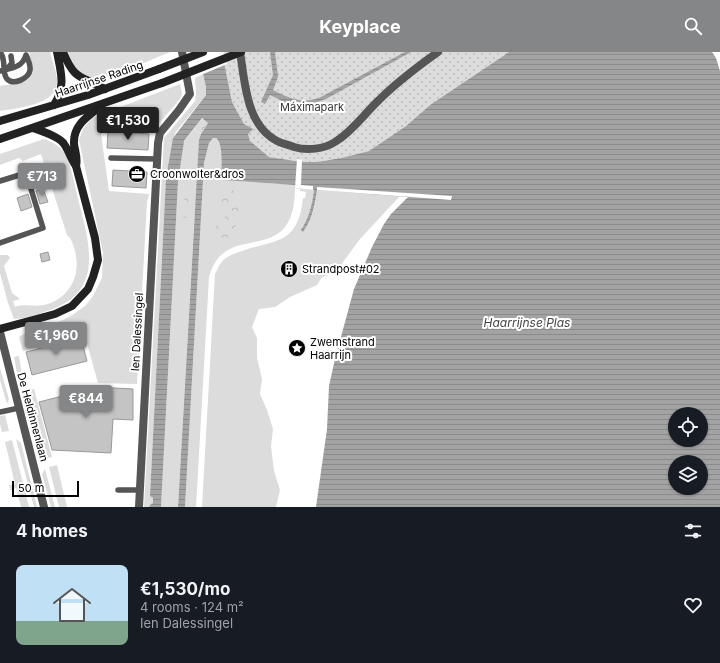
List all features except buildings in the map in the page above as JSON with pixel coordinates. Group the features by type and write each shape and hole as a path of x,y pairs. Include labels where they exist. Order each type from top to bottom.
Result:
{"main road":[{"path":"54,105 59,98 63,81 57,52"},
{"path":"63,52 69,66 74,72 84,79 105,89"},
{"name":"Haarrijnse Rading","path":"0,121 105,89 203,52"},
{"path":"0,139 162,83 241,52"},
{"path":"76,166 78,158 74,143 79,125 102,104"},
{"path":"0,331 55,314 72,306 88,289 98,260 95,238 76,166 71,160 64,143 56,137 33,128"}],"street":[{"name":"Ien Dalessingel","path":"139,507 157,159 160,133 190,94 182,52"},
{"path":"234,52 235,58 243,72"},
{"path":"241,52 243,72 252,113 266,133 277,141 302,150 317,148 334,143 350,131 378,101 410,71 438,52"},
{"name":"De Heldinnenlaan","path":"0,331 44,507"}],"lane":[{"path":"0,52 4,61 2,71 8,80 13,82 26,77 30,71 30,63 25,54"},
{"path":"2,71 17,67 23,62 25,54"},
{"path":"2,71 10,67 12,56"},
{"path":"111,158 157,159"},
{"path":"0,181 26,173 43,228 0,243"},
{"path":"0,412 19,408"},
{"path":"118,490 140,490"}],"green space":[{"path":"29,52 50,52 57,79 56,88 52,95 36,104 0,111 0,86 22,82 29,78 31,74"},
{"path":"68,52 171,52 108,77 92,79 79,72 71,61"},
{"name":"Máximapark","path":"222,52 509,52 430,105 406,126 369,151 317,162 302,162 269,157 250,141 244,124 232,102"},
{"path":"203,74 206,95 175,133 166,178 150,496 153,498 153,503 149,507 144,507 164,138 195,101 195,78"},
{"path":"180,84 182,94 180,99 155,128 152,128 151,115 105,130 101,134 109,191 149,194 147,202 137,384 98,383 85,336 23,351 19,337 63,320 74,314 86,305 93,296 102,278 103,253 79,140 83,129 92,118"},
{"path":"202,118 208,123 201,134 194,129"},
{"path":"194,129 201,134 194,225 178,507 161,507 178,182 183,143"},
{"path":"213,138 216,138 219,141 221,151 221,180 295,185 295,196 292,213 285,227 276,235 233,247 223,253 215,262 209,277 196,507 185,507 204,163 209,143"},
{"path":"44,139 54,143 68,158 86,233 89,250 89,266 85,280 78,292 65,303 35,315 14,319 0,273 0,255 8,255 10,258 4,266 12,293 20,299 13,301 15,307 23,305 44,305 63,296 72,283 77,268 74,247 67,235 41,154 23,161 19,158 0,165 0,154"},
{"path":"231,186 240,202 240,215 231,238 218,242 214,233 217,223 224,220 228,209 218,203"},
{"path":"300,189 314,190 310,211 301,230 309,221 313,212 317,190 400,196 360,239 335,273 322,277 317,285 290,297 275,307 259,309 252,327 257,338 257,358 262,379 260,394 273,429 271,446 274,471 280,490 276,507 202,507 215,274 220,264 229,256 274,242 290,233 296,225 303,198 305,198 306,192 300,191"},
{"path":"185,191 189,191 185,229 183,220"},
{"path":"19,356 23,382 18,378 14,357"},
{"path":"0,368 9,399 7,404 0,380"},
{"path":"34,389 52,457 47,458 30,390"},
{"path":"25,392 42,459 38,456 23,396"},
{"path":"5,415 9,431 2,432 0,416"},
{"path":"16,439 21,443 37,507 34,507"},
{"path":"12,440 29,507 21,507 16,488 10,490 9,485 15,484 5,442"},
{"path":"57,465 67,507 59,507 49,467"},
{"path":"45,469 55,507 51,507 42,474"}],"water":[{"name":"Haarrijnse Plas","path":"198,52 222,52 232,102 244,124 253,129 248,134 250,141 269,157 302,162 317,162 369,151 406,126 430,105 509,52 712,52 716,58 720,71 720,507 316,507 327,429 329,386 354,289 372,247 384,224 391,214 408,197 317,190 313,212 303,232 301,230 310,211 314,190 295,188 295,185 221,180 221,151 219,141 216,138 213,138 209,143 204,163 185,507 178,507 199,140 208,123 202,118 184,141 178,182 161,507 149,507 153,503 153,498 150,496 166,178 173,138 206,95 206,87"},
{"path":"270,52 275,52 278,77 273,90 290,98 313,100 405,52 411,52 326,99 309,105 301,105 284,102 270,95 265,104 261,102 273,75"}],"pier":[{"path":"196,52 224,52 227,64 201,75"},
{"path":"297,159 302,160 301,185 313,186 313,190 295,188"},
{"path":"317,187 452,196 451,200 317,190"}],"place":[{"name":"Croonwolter&dros","path":"137,174"},
{"name":"Strandpost#02","path":"289,269"},
{"name":"Zwemstrand Haarrijn","path":"297,348"}]}
